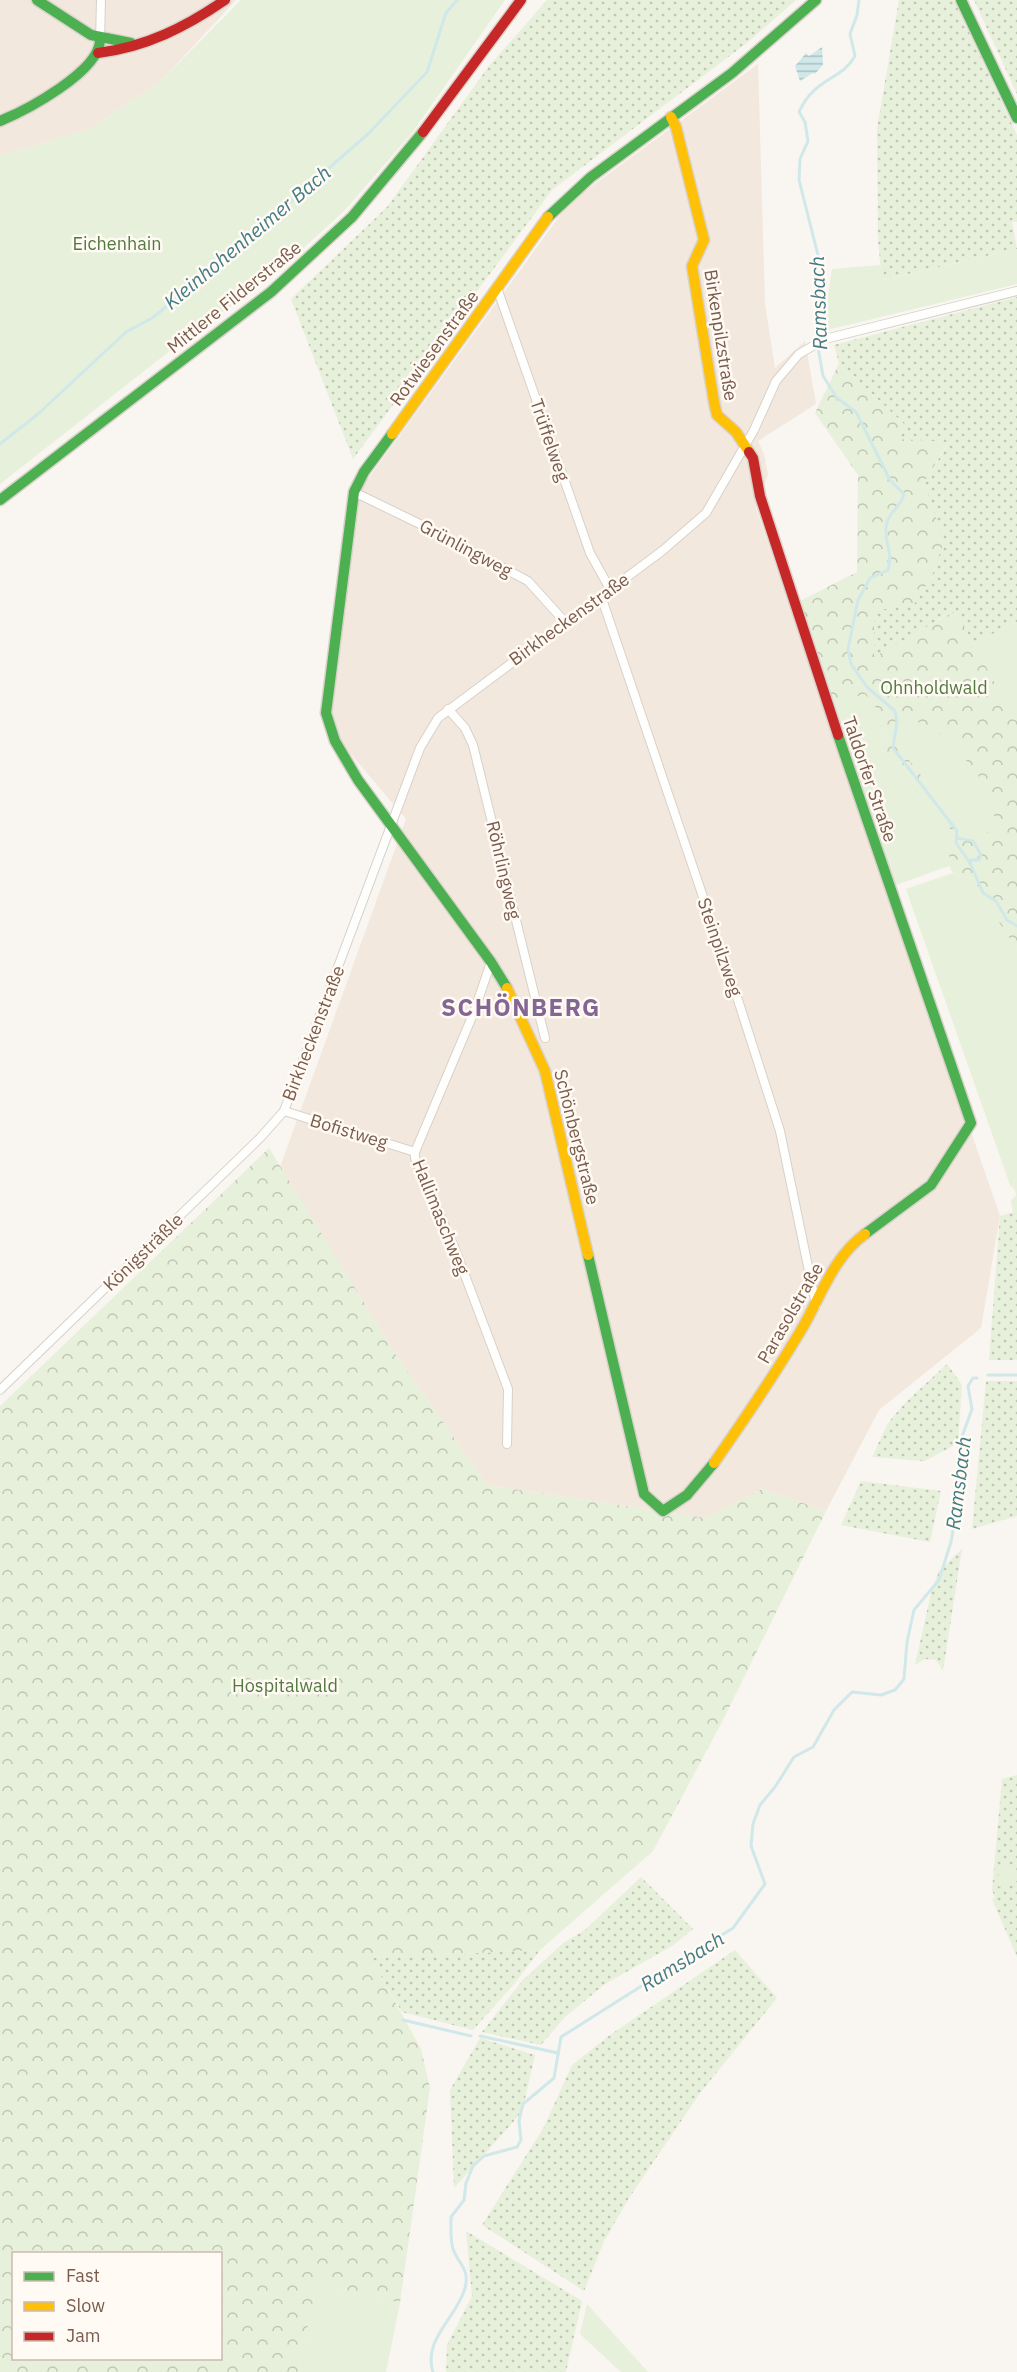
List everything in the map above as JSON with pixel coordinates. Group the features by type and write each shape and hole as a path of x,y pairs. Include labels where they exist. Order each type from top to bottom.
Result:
{"street":[{"path":"37,0 78,29 100,40 137,44"},
{"path":"98,53 101,0"},
{"path":"0,122 38,102 98,53 137,44 178,30 225,0"},
{"name":"Mittlere Filderstraße","path":"0,500 271,292 352,217 416,141 511,10 521,0"},
{"name":"Rotwiesenstraße","path":"392,826 358,780 334,741 326,712 354,492 364,472 552,212 568,195 670,117 726,78 816,0"},
{"path":"962,0 1017,118"},
{"name":"Birkenpilzstraße","path":"670,117 676,127 704,240 692,266 717,415 746,443"},
{"name":"Trüffelweg","path":"497,288 590,553 610,589"},
{"name":"Birkheckenstraße","path":"284,1111 420,748 438,718 601,596 706,513 746,443 776,381 799,354 825,339 1017,291"},
{"name":"Taldorfer Straße","path":"746,443 753,458 760,496 840,742 971,1123"},
{"name":"Grünlingweg","path":"354,492 429,528 528,581 565,622"},
{"name":"Steinpilzweg","path":"601,596 780,1131 816,1305"},
{"name":"Röhrlingweg","path":"448,709 465,728 473,745 545,1038"},
{"name":"Schönbergstraße","path":"392,826 491,962 511,995 545,1071 644,1494"},
{"name":"Hallimaschweg","path":"491,962 474,1012 415,1152 415,1158 455,1249 508,1389 507,1444"},
{"name":"Bofistweg","path":"284,1111 415,1152"},
{"name":"Königsträßle","path":"0,1390 260,1138 284,1111"},
{"name":"Parasolstraße","path":"644,1494 663,1510 687,1495 711,1468 774,1375 816,1305 833,1268 852,1246 931,1185 971,1123"}],"shaded area":[{"path":"0,0 236,0 161,81 90,129 0,156"},
{"path":"758,64 765,304 775,368 805,341 816,404 758,441 764,454 768,475 756,508 1000,1216 981,1328 879,1410 826,1511 762,1489 705,1518 487,1485 396,1355 280,1167 406,819 338,739 331,711 360,490 569,203"}],"green space":[{"name":"Eichenhain","path":"241,0 505,0 412,133 345,210 274,275 176,346 0,484 0,156 90,129 161,81"},
{"path":"547,0 796,0 748,42 552,190 353,459 291,299 387,207 489,66"},
{"path":"899,0 954,0 1017,135 1017,222 1012,222 1017,249 882,280 878,241 877,128"},
{"path":"974,0 1017,0 1017,94"},
{"path":"1017,249 1017,284 823,331 832,269 880,265 883,280"},
{"path":"1017,297 1017,622 974,643 952,612 874,658 873,611 914,604 932,576 943,541 924,483 948,443 899,439 905,425 839,363 834,345"},
{"name":"Ohnholdwald","path":"839,363 905,425 899,439 948,442 924,483 944,541 932,576 914,604 874,611 874,657 953,612 974,643 1014,720 1017,719 1017,950 970,878 953,873 945,859 937,809 942,807 955,817 919,772 940,804 931,807 912,779 885,750 886,720 833,704 798,602 857,572 858,475 815,413"},
{"path":"1017,622 1017,719 1014,720 974,643"},
{"path":"865,694 886,720 885,750 912,779 931,807 940,804 919,772 899,749 905,715 950,739 979,777 999,828 976,836 962,833 955,817 946,814 942,807 938,809 953,834 944,839 952,865 896,885 833,704"},
{"path":"953,873 970,878 1017,950 1017,1211 1013,1212 1011,1201 1016,1195 1015,1190 1010,1185 906,889"},
{"name":"Hospitalwald","path":"269,1148 396,1355 487,1485 705,1518 762,1489 826,1511 724,1718 653,1851 540,1950 371,1958 421,2049 430,2088 400,2303 317,2284 298,2372 0,2372 0,1406"},
{"path":"1017,1211 1017,1360 989,1360 1000,1216"},
{"path":"947,1364 962,1385 958,1443 925,1461 872,1457 888,1423 905,1403"},
{"path":"986,1381 1017,1381 1017,1516 972,1529"},
{"path":"861,1481 941,1491 930,1542 841,1525"},
{"path":"962,1549 943,1671 936,1660 925,1659 915,1665 938,1572"},
{"path":"1017,1775 1017,1957 992,1899 995,1898 992,1890 1002,1779"},
{"path":"1016,1864 1017,1881 999,1887 998,1869"},
{"path":"641,1877 693,1929 672,1946 605,1984 565,2017 541,2045 482,2032 522,1981 563,1943 585,1930"},
{"path":"540,1950 515,1983 473,2030 402,2012 370,1958"},
{"path":"735,1950 777,1998 700,2093 629,2198 604,2241 584,2291 482,2225 544,2127 572,2065 610,2035"},
{"path":"480,2038 535,2055 522,2112 454,2188 450,2090"},
{"path":"466,2231 582,2301 566,2372 446,2372 447,2345 472,2296"},
{"path":"317,2284 400,2303 386,2372 298,2372"},
{"path":"587,2304 648,2372 621,2372 580,2334"}],"water":[{"path":"822,47 823,65 815,74 800,81 795,66 806,53 809,56"}],"waterway":[{"name":"Kleinhohenheimer Bach","path":"0,444 38,414 126,332 152,318 220,264 369,133 427,72 446,13 457,0"},
{"name":"Ramsbach","path":"859,0 857,15 850,34 855,56 843,70 812,92 799,112 805,122 808,141 800,159 799,180 821,267 817,290 819,303 815,330 823,376 837,398 856,412 890,480 904,494 887,522 886,534 890,558 888,570 870,578 858,600 848,649 851,664 867,687 895,711 897,722 893,748 957,831 956,843 970,863 983,893 996,901 1007,920 1017,926"},
{"name":"Ramsbach","path":"957,838 973,841 981,855 979,860 971,860 970,863"},
{"name":"Ramsbach","path":"988,1375 1017,1375"},
{"name":"Ramsbach","path":"433,2372 432,2349 465,2288 465,2272 452,2245 451,2217 464,2200 466,2183 473,2166 484,2156 517,2147 521,2140 519,2121 523,2104 554,2078 561,2037 733,1928 765,1884 751,1846 753,1824 760,1805 775,1787 794,1757 813,1747 834,1710 852,1692 881,1695 895,1690 904,1679 907,1642 914,1610 939,1580 951,1542 959,1494 959,1445 972,1409 968,1386 973,1378 977,1378"},
{"path":"403,2020 471,2036"},
{"path":"480,2036 558,2053"}],"traffic: fast":[{"path":"37,0 91,35 131,43"},
{"path":"548,217 591,177 732,73 816,0"},
{"path":"961,0 1017,118"},
{"path":"0,121 43,99 75,77 96,53 100,41"},
{"path":"0,500 271,292 352,217 423,132"},
{"path":"392,434 364,472 354,492 326,713 335,741 358,780 491,962 507,988"},
{"path":"838,735 971,1123 931,1185 865,1234"},
{"path":"588,1255 644,1494 663,1511 687,1495 714,1463"}],"traffic: slow":[{"path":"671,117 676,127 704,240 692,266 717,415 736,432 749,452"},
{"path":"392,434 548,217"},
{"path":"507,988 545,1071 588,1255"},
{"path":"714,1463 790,1349 835,1267 865,1234"}],"traffic: jam":[{"path":"98,53 149,41 195,19 225,0"},
{"path":"423,132 521,0"},
{"path":"749,452 753,458 760,496 838,735"}],"district":[{"name":"SCHÖNBERG","path":"521,1007"}]}
